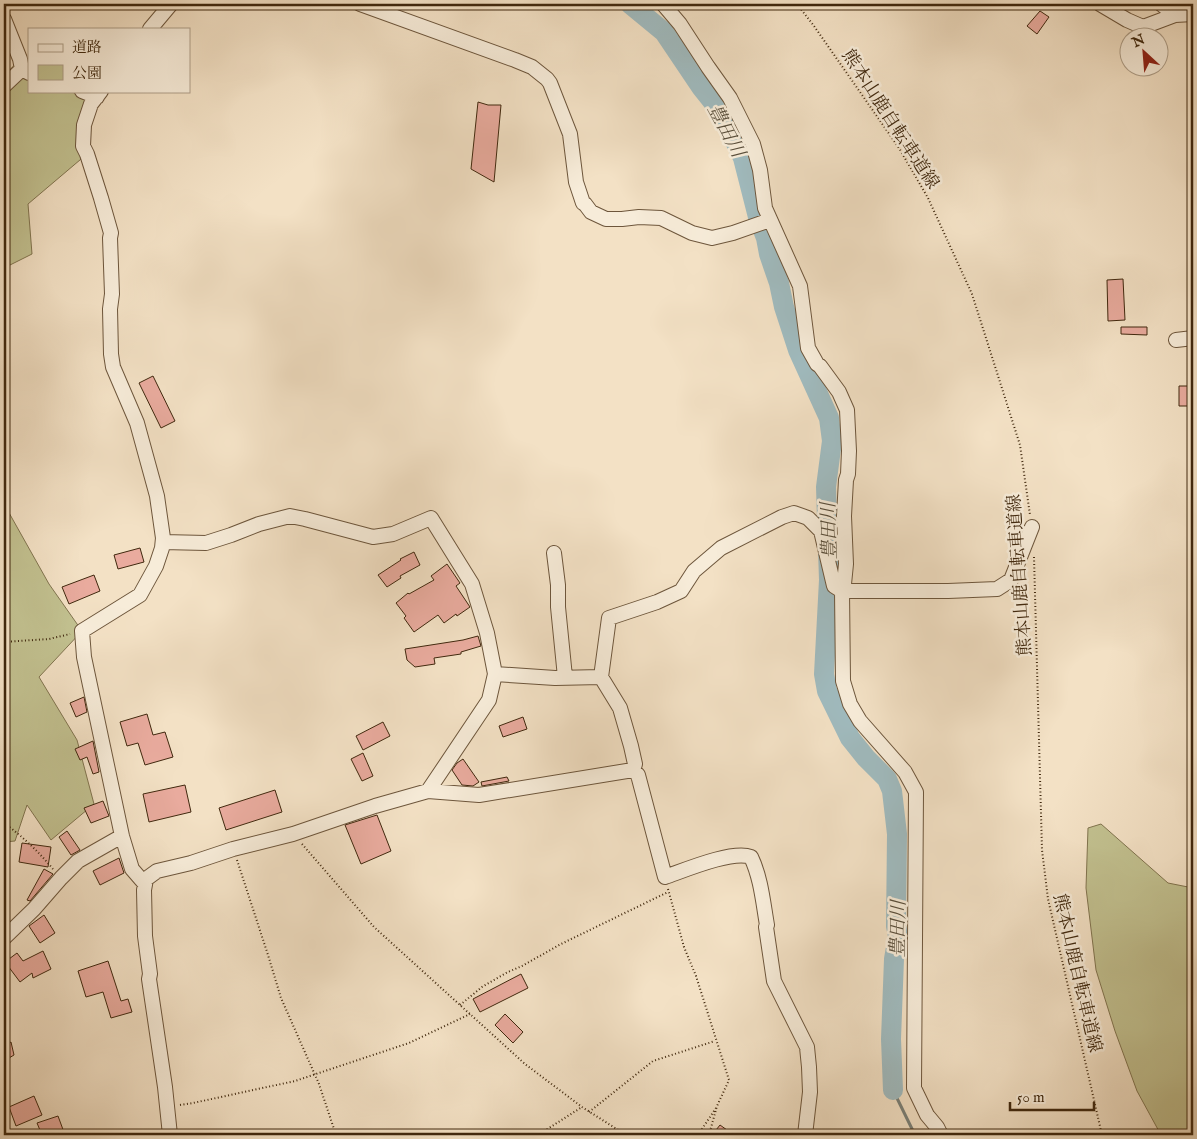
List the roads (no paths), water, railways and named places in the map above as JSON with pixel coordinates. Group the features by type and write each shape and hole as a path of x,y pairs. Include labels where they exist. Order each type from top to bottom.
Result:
{"street":[{"path":"151,28 171,4"},
{"path":"360,4 515,60 532,67 548,79 570,134 576,182 582,203 591,212 606,219 661,218 692,233 712,238 770,220"},
{"path":"663,4 680,24 730,98 753,144 760,170 765,208 800,286 808,348 817,364 839,392 847,410 850,451 844,516 846,564 842,591 844,681 850,704 860,721 905,772 916,792 914,1088 927,1115 941,1135"},
{"path":"1100,4 1142,27 1175,15 1193,14"},
{"path":"1161,4 1175,15"},
{"path":"1185,4 1193,14"},
{"path":"4,19 26,71 4,86"},
{"path":"99,94 91,104 84,125 83,146 102,198 111,233 112,294 110,309 112,360 113,367 137,423 157,496 163,542 156,566 140,595 82,631 84,656 122,836 132,869 145,884"},
{"path":"1176,340 1193,338"},
{"path":"633,770 635,764 620,708 601,677 609,618 657,602 681,591 694,571 721,548 782,517 794,513 808,518 821,530 834,586 842,591 997,589 1011,580 1032,527"},
{"path":"163,542 206,543 260,524 290,516 373,538 393,534 431,518 472,584 487,633 495,674 489,700 428,791"},
{"path":"554,554 565,677"},
{"path":"495,674 601,677"},
{"path":"170,1135 168,1107 149,979 145,936 145,884 146,880 157,871 293,834 375,806 428,791 479,795 633,770"},
{"path":"633,770 638,775 665,877 731,856 746,855 751,857 757,870 762,891 774,981 807,1047 810,1092 805,1135"},
{"path":"4,938 34,909 78,861 122,836"}],"waterway":[{"name":"豊田川","path":"630,4 664,32 701,87 721,112 743,158 758,217 766,238 784,307 798,350 829,418 832,441 826,487 829,580 824,674 827,691 850,738 866,758 887,779 892,791 897,834 896,926 898,936 894,959 891,1039 893,1090"},
{"path":"893,1090 915,1135"}]}
